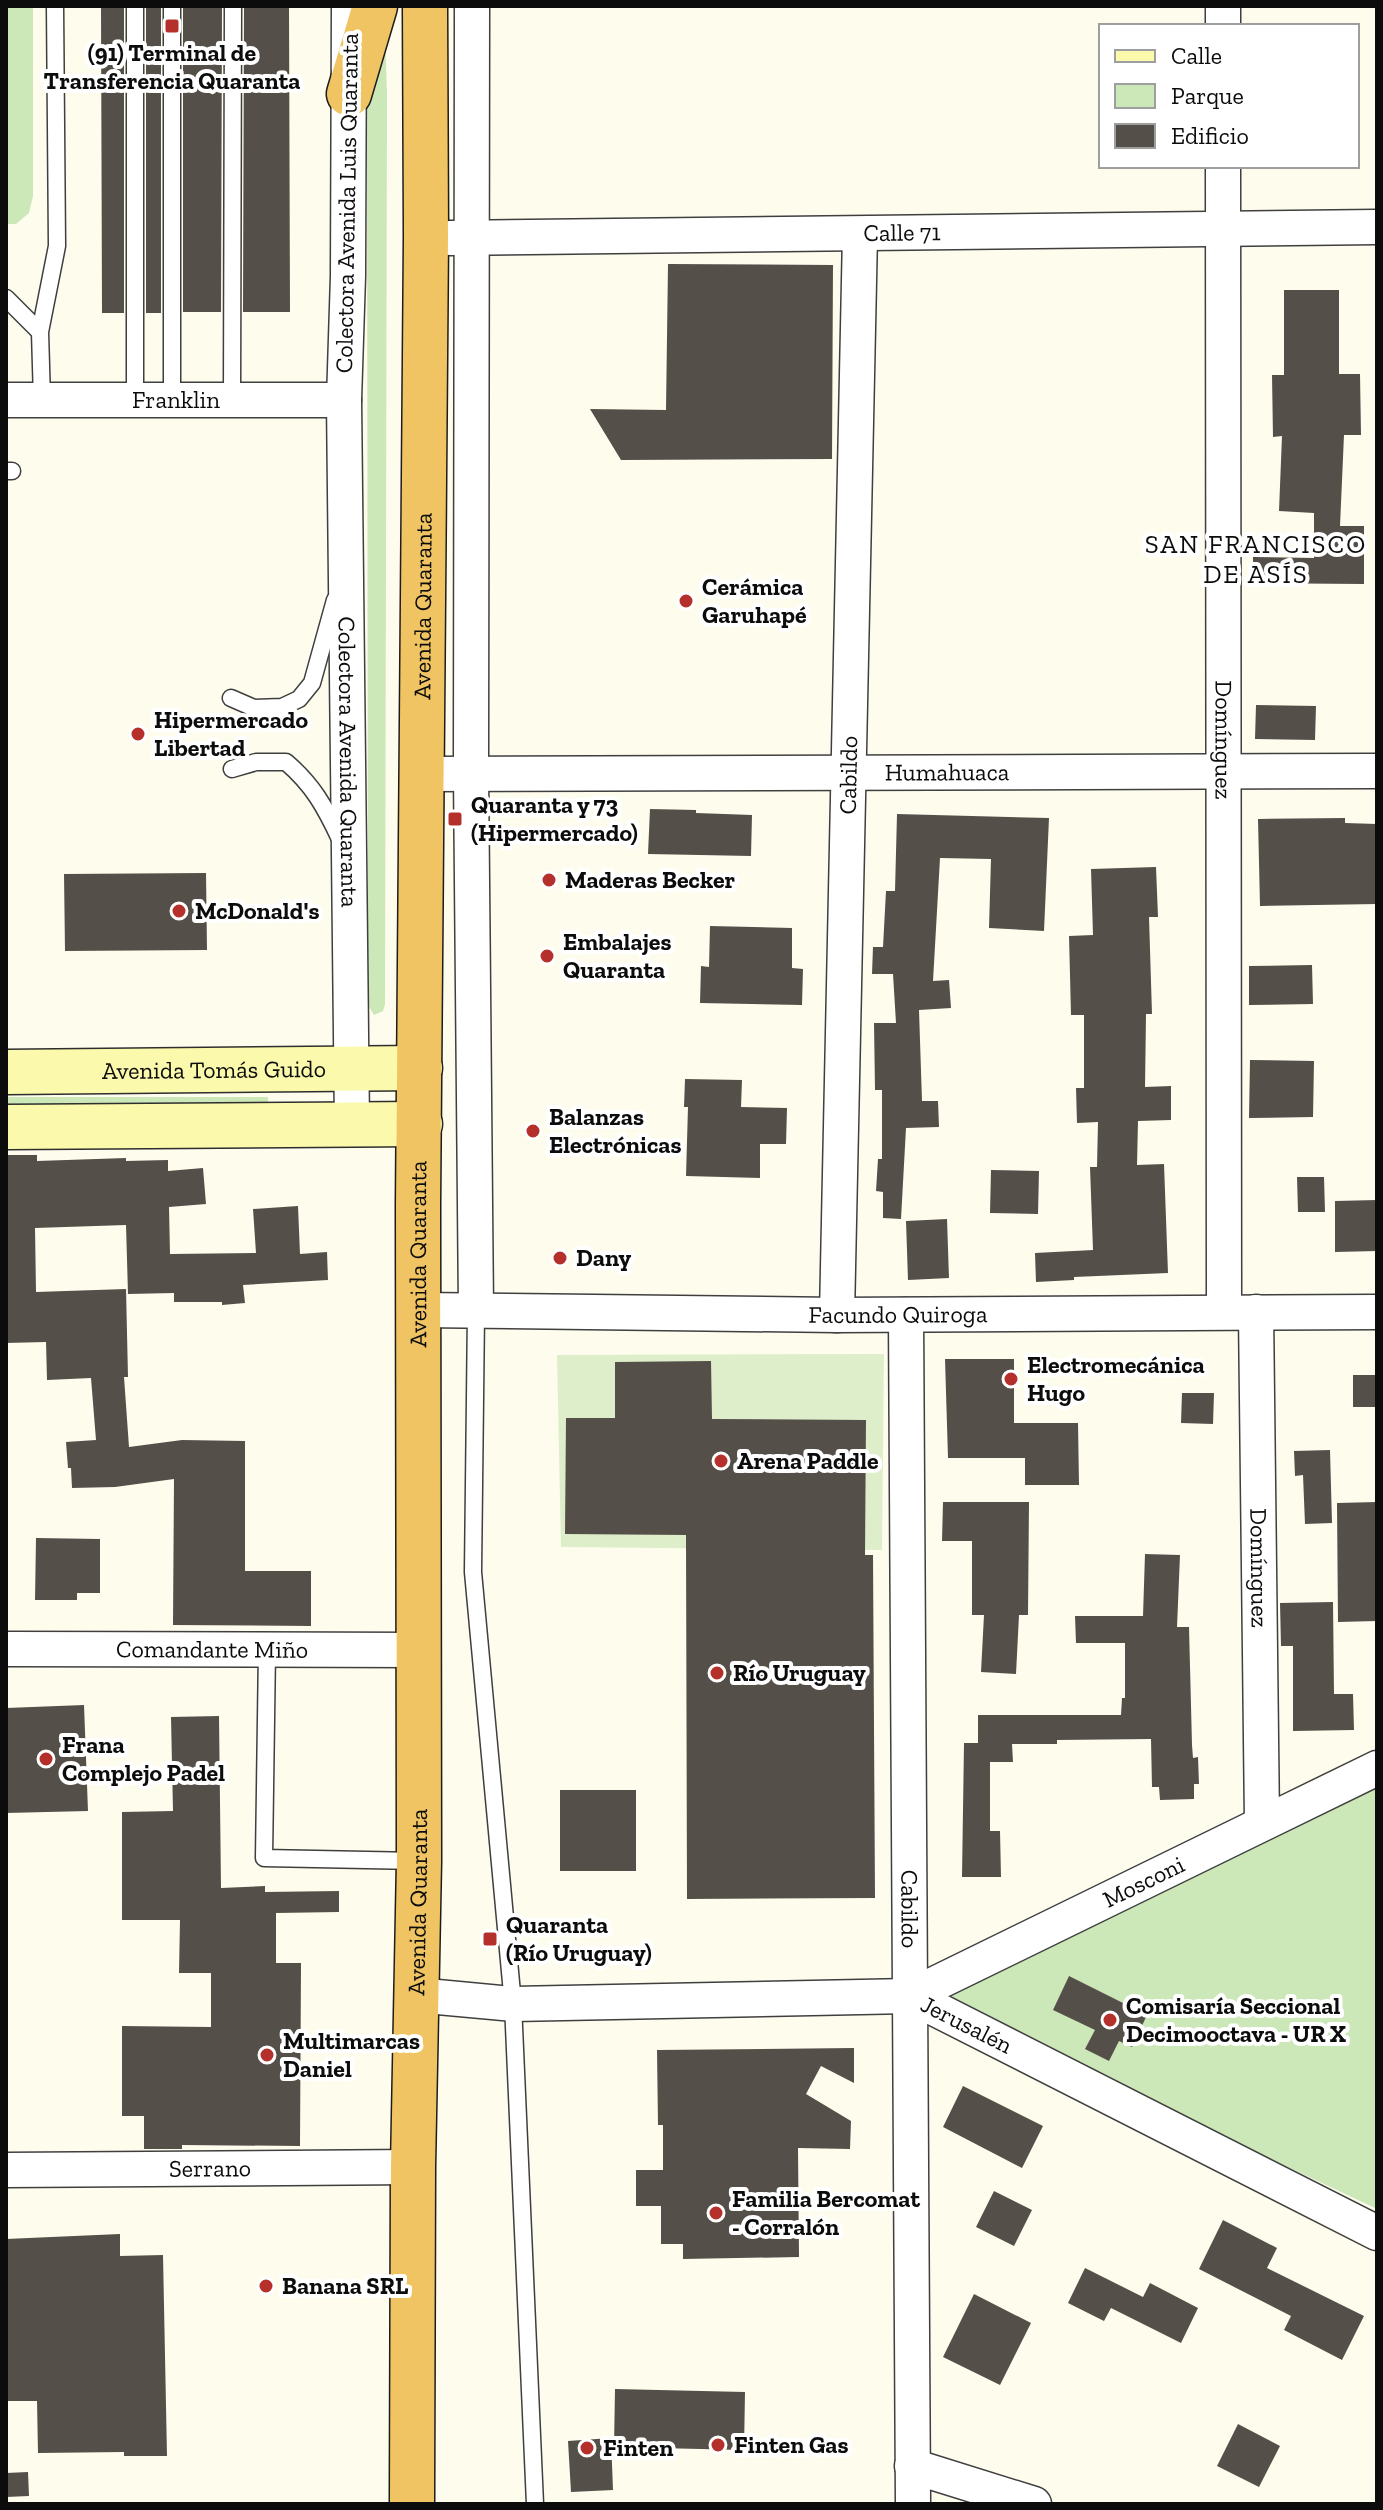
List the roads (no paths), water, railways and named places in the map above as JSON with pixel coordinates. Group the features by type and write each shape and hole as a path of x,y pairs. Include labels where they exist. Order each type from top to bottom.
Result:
{"highway":[{"path":"349,94 375,6"},
{"name":"Avenida Quaranta","path":"412,2504 413,2167 419,1861 425,6"}],"main road":[{"name":"Avenida Tomás Guido","path":"6,1072 420,1068"},
{"path":"6,1127 420,1124"}],"street":[{"name":"Colectora Avenida Luis Quaranta","path":"344,400 349,6"},
{"path":"472,6 471,774 476,1311"},
{"name":"Domínguez","path":"1223,168 1223,772 1240,1312 1262,1823"},
{"name":"Calle 71","path":"426,237 471,239 1377,227"},
{"name":"Cabildo","path":"837,1315 860,234"},
{"name":"Franklin","path":"6,400 344,400"},
{"name":"Colectora Avenida Quaranta","path":"344,400 352,1125"},
{"name":"Humahuaca","path":"421,774 1377,771"},
{"name":"Facundo Quiroga","path":"420,1310 837,1315 1377,1312"},
{"name":"Cabildo","path":"906,1315 913,2504"},
{"name":"Comandante Miño","path":"6,1649 419,1650"},
{"name":"Mosconi","path":"910,1996 1377,1768"},
{"name":"Jerusalén","path":"416,1995 513,2004 910,1996 1377,2233"},
{"name":"Serrano","path":"6,2170 413,2167"},
{"path":"912,2466 1034,2504"}],"lane":[{"path":"42,400 40,332 57,246 55,6"},
{"path":"135,6 135,400"},
{"path":"172,6 172,400"},
{"path":"232,400 233,6"},
{"path":"6,298 40,332"},
{"path":"231,698 254,708 282,707 299,699 312,683 346,560"},
{"path":"232,769 256,762 286,762 306,778 325,806 350,858"},
{"path":"476,1311 473,1572 513,2004 535,2504"},
{"path":"267,1650 264,1858 419,1861"}],"place":[{"name":"(91) Terminal de Transferencia Quaranta","path":"172,26"},
{"name":"Cerámica Garuhapé","path":"686,601"},
{"name":"Hipermercado Libertad","path":"138,734"},
{"name":"Quaranta y 73 (Hipermercado)","path":"455,819"},
{"name":"Maderas Becker","path":"549,880"},
{"name":"McDonald's","path":"179,911"},
{"name":"Embalajes Quaranta","path":"547,956"},
{"name":"Balanzas Electrónicas","path":"533,1131"},
{"name":"Dany","path":"560,1258"},
{"name":"Electromecánica Hugo","path":"1011,1379"},
{"name":"Arena Paddle","path":"721,1461"},
{"name":"Río Uruguay","path":"717,1673"},
{"name":"Frana Complejo Padel","path":"46,1759"},
{"name":"Quaranta (Río Uruguay)","path":"490,1939"},
{"name":"Comisaría Seccional Decimooctava - UR X","path":"1110,2020"},
{"name":"Multimarcas Daniel","path":"267,2055"},
{"name":"Familia Bercomat - Corralón","path":"716,2213"},
{"name":"Banana SRL","path":"266,2286"},
{"name":"Finten Gas","path":"718,2445"},
{"name":"Finten","path":"587,2448"}],"district":[{"name":"SAN FRANCISCO DE ASÍS","path":"1256,559"}]}
